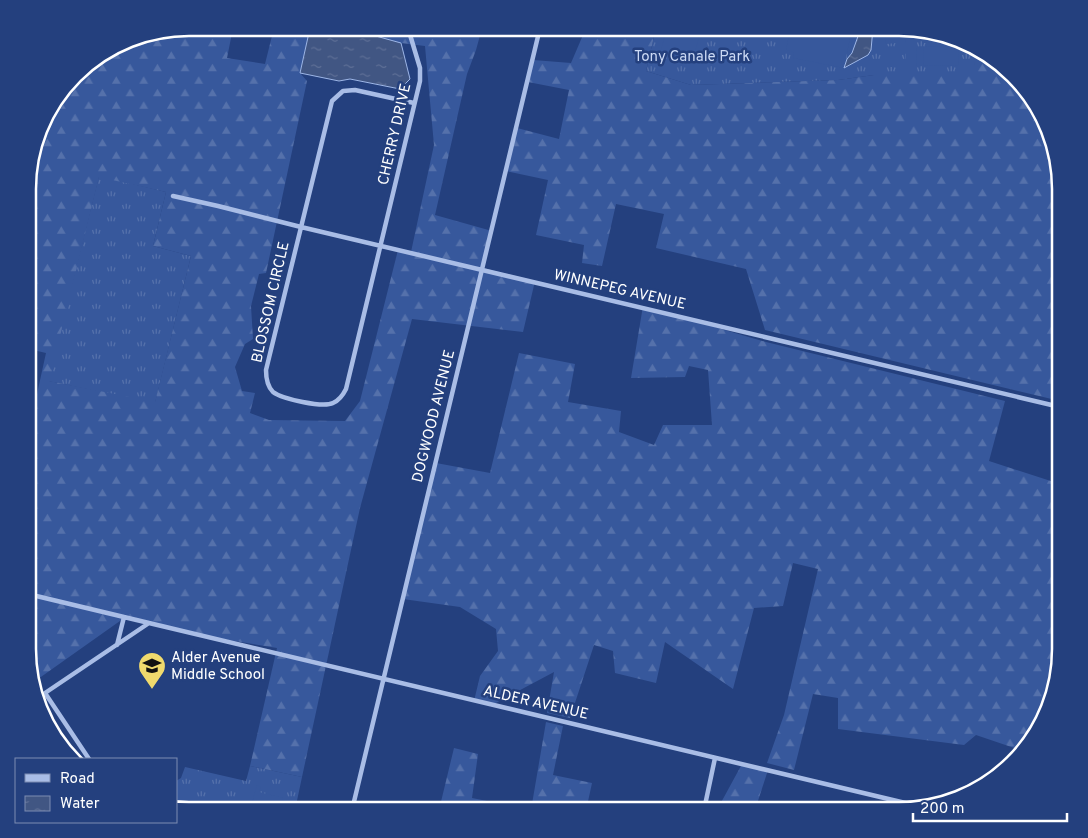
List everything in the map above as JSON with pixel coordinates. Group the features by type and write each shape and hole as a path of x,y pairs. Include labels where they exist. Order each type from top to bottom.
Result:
{"street":[{"name":"CHERRY DRIVE","path":"381,246 421,74 410,36"},
{"name":"DOGWOOD AVENUE","path":"354,801 538,36"},
{"name":"BLOSSOM CIRCLE","path":"381,246 346,389 341,398 333,404 317,405 273,392 269,387 266,376 329,108 336,95 343,91 355,90 414,103"},
{"name":"WINNEPEG AVENUE","path":"173,196 1052,405"},
{"name":"ALDER AVENUE","path":"37,596 900,802"},
{"path":"117,645 124,617"},
{"path":"88,758 45,693 149,623"},
{"path":"706,802 715,758"}],"green space":[{"path":"189,36 231,36 227,58 265,64 272,36 308,36 300,73 307,81 266,273 259,274 251,306 253,339 245,344 235,367 242,391 255,393 250,413 269,420 345,421 360,401 398,250 411,252 434,145 425,46 401,43 377,36 480,36 467,74 435,215 492,231 483,268 535,281 523,332 412,319 360,508 302,777 250,766 277,648 199,635 127,616 39,678 37,659 36,397 46,353 36,351 36,189 38,169 41,150 48,131 62,104 74,88 104,62 131,48 150,41","holes":["99,177 166,192 153,246 191,256 155,402 49,381"]},
{"path":"582,37 654,37 646,71 691,85 838,80 874,75 975,75 974,56 984,62 1000,74 1020,96 1040,131 1049,159 1052,189 1052,399 765,330 746,269 656,248 664,214 616,204 602,266 582,263 584,245 536,235 548,180 506,171 517,128 559,139 569,90 528,82 533,60 571,63"},
{"name":"Tony Canale Park","path":"654,37 909,37 929,39 948,44 974,56 976,75 874,75 838,80 691,85 646,71"},
{"path":"665,37 699,37 693,61 660,53"},
{"path":"789,37 850,37 844,68 793,58 794,52 786,50"},
{"path":"886,37 896,37 896,43 886,44"},
{"path":"906,37 916,38 916,43 906,43"},
{"path":"923,38 942,42 923,43"},
{"path":"953,46 957,48 959,65 924,66 923,47"},
{"path":"906,48 916,48 917,66 906,66"},
{"path":"886,49 897,49 897,67 886,67"},
{"path":"99,176 166,192 153,246 191,256 155,403 48,381"},
{"path":"643,306 766,342 1005,401 989,461 1051,481 1051,659 1049,679 1040,707 1026,734 1015,748 976,735 964,745 838,729 838,698 813,694 794,770 767,763 784,715 818,569 793,563 783,606 754,608 733,689 665,642 656,683 615,673 613,651 594,645 570,718 547,713 554,672 492,705 474,701 480,676 498,651 496,629 460,607 403,599 436,463 490,473 519,353 575,364 568,402 621,411 619,432 654,445 663,425 712,425 708,370 689,366 685,377 631,378"},
{"path":"546,722 563,726 553,775 592,783 588,802 532,801"},
{"path":"454,748 478,754 472,798 489,801 441,801"},
{"path":"742,764 768,770 758,802 721,802"},
{"path":"250,766 302,777 297,801 178,801 178,780 181,778 185,767 246,781"},
{"path":"257,785 261,787 259,792 283,798 282,801 252,801"}],"water":[{"path":"308,36 377,36 401,43 410,79 400,89 350,79 339,81 300,73"},
{"path":"858,37 872,37 871,50 868,55 844,68 847,59 852,53"}],"place":[{"name":"Alder Avenue Middle School","path":"152,690"}]}
